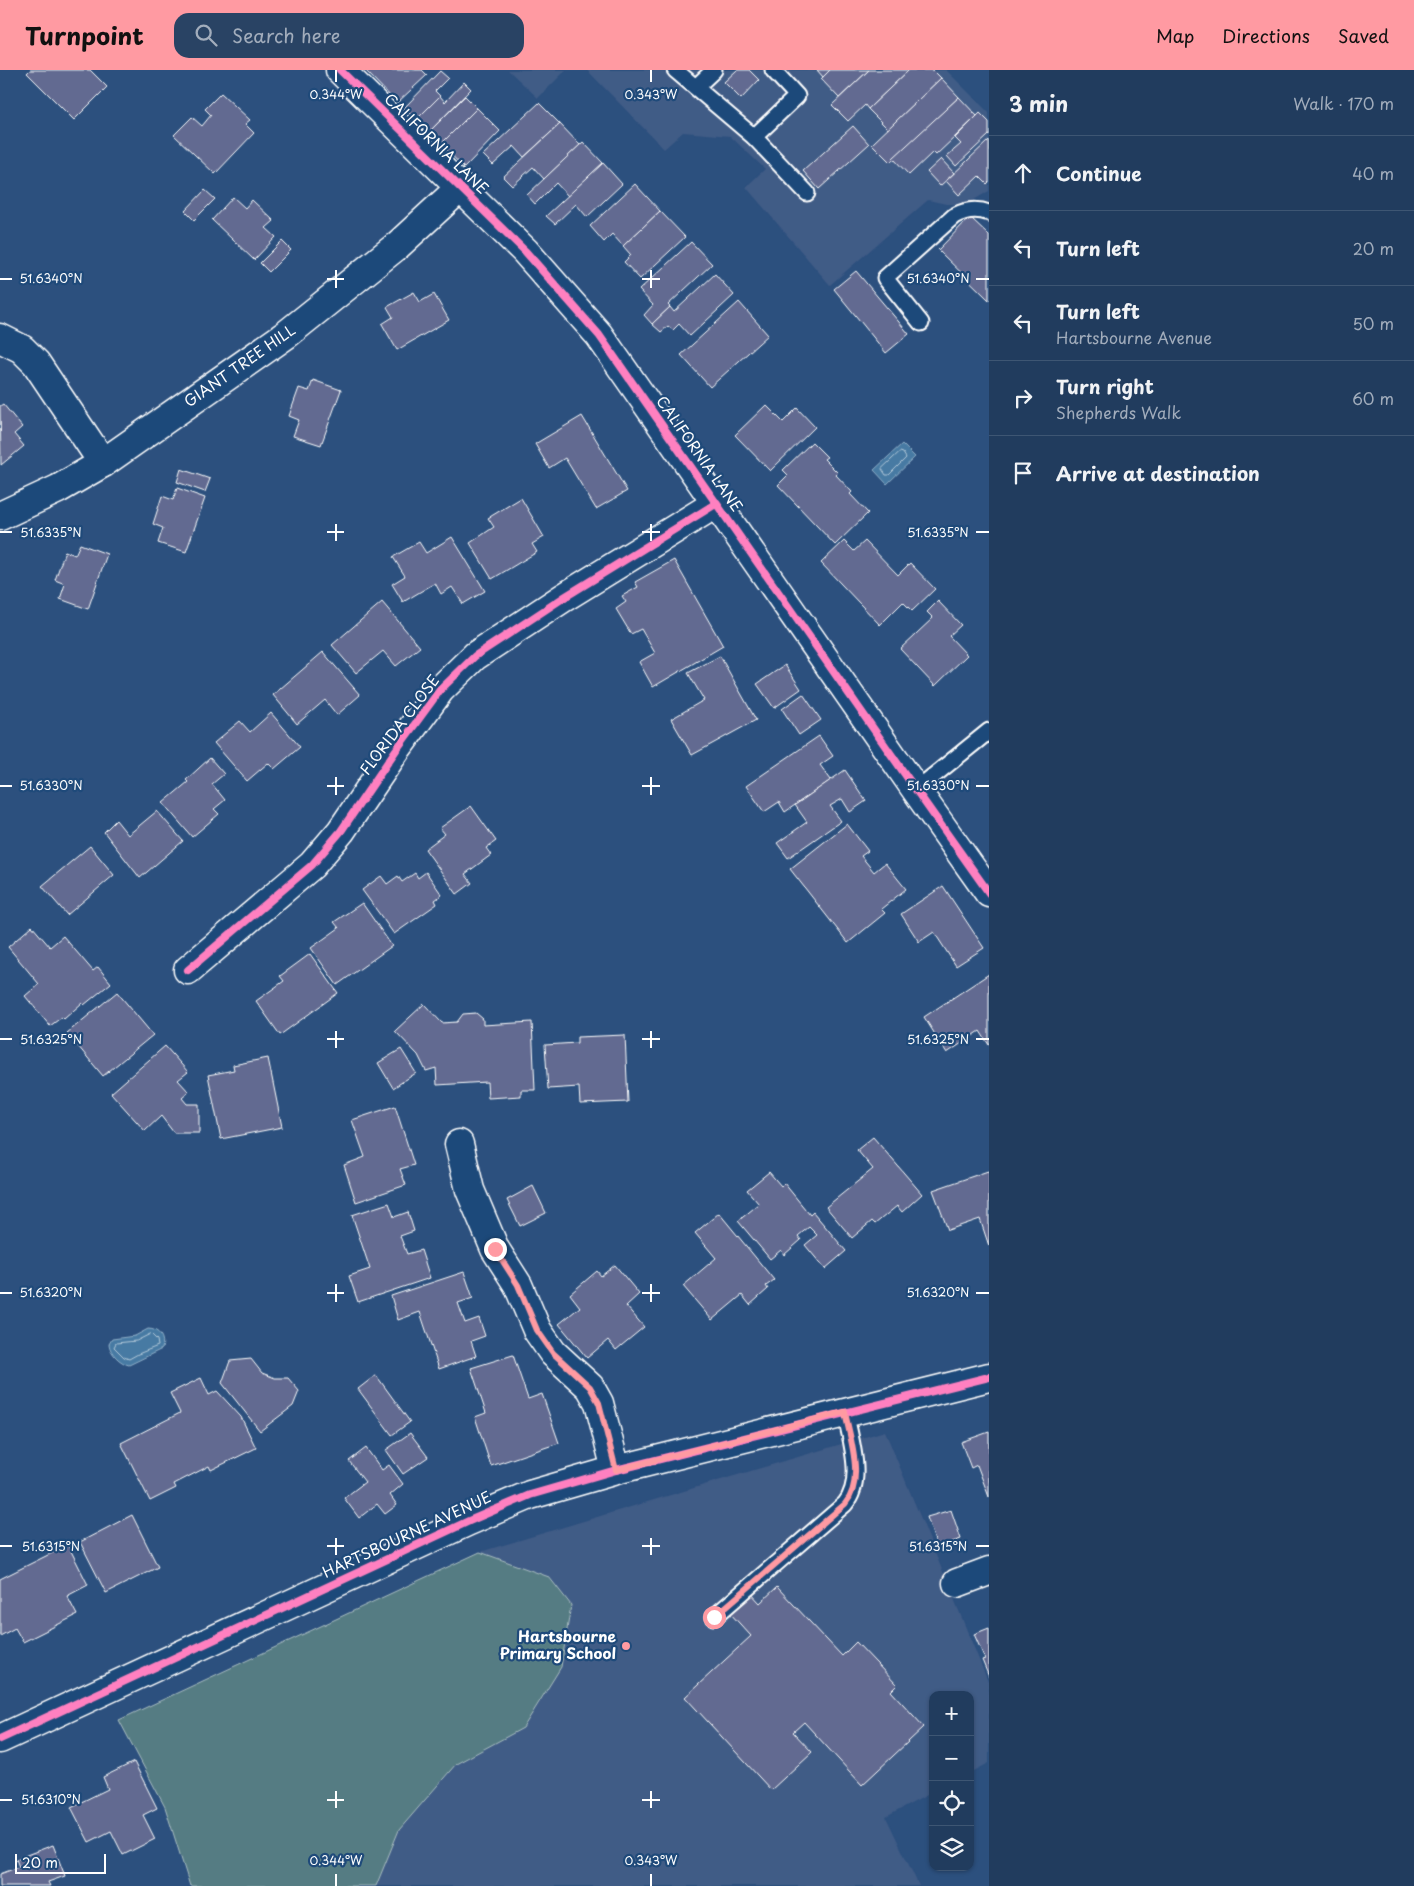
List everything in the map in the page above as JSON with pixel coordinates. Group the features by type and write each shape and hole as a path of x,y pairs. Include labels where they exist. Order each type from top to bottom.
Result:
{"street":[{"name":"CALIFORNIA LANE","path":"340,70 525,251 599,335 989,893"},
{"name":"GIANT TREE HILL","path":"0,516 58,489 103,462 287,334 398,245 461,187"},
{"path":"0,338 22,349 36,363 103,462"},
{"name":"FLORIDA CLOSE","path":"188,970 312,865 341,830 440,690 475,656 563,598 717,503"},
{"path":"459,1144 470,1190 495,1249 518,1285 537,1330 553,1353 590,1387 599,1403 616,1470"},
{"name":"HARTSBOURNE AVENUE","path":"0,1739 469,1521 530,1495 616,1470 989,1377"},
{"path":"957,1583 989,1571"}],"lane":[{"path":"675,70 754,137 807,193"},
{"path":"696,87 714,70"},
{"path":"754,137 798,96 773,70"},
{"path":"921,323 886,278 954,216 965,210 982,210 989,213"},
{"path":"916,790 989,731"},
{"path":"714,1617 851,1497 855,1478 845,1412"}],"shaded area":[{"path":"508,70 566,70 538,98"},
{"path":"587,70 946,70 989,113 989,191 967,204 946,204 928,200 830,285 746,187 765,169 730,136 683,132 664,149"},
{"name":"Hartsbourne Primary School","path":"885,1431 989,1684 989,1763 974,1771 974,1691 929,1691 929,1794 886,1817 919,1886 190,1886 165,1807 119,1720 480,1552"}],"green space":[{"path":"480,1552 549,1577 571,1605 561,1667 523,1728 456,1764 399,1830 376,1886 190,1886 165,1807 119,1720"}],"water":[{"path":"902,444 915,457 887,484 874,470"},
{"path":"148,1329 158,1332 163,1341 162,1349 129,1365 113,1354 109,1344 112,1339 135,1336"}],"building":[{"path":"30,70 90,70 107,87 74,120 27,73"},
{"path":"365,70 422,70 427,75 397,103"},
{"path":"737,70 749,70 759,80 741,99 724,82"},
{"path":"817,70 830,70 823,77"},
{"path":"830,70 869,70 839,98 821,79"},
{"path":"869,70 909,70 868,109 865,105 848,121 832,105"},
{"path":"909,70 933,70 941,78 888,129 868,109"},
{"path":"440,71 448,78 435,91 440,96 416,120 404,108"},
{"path":"941,78 959,97 890,162 872,144"},
{"path":"464,82 471,89 429,132 416,120 440,96 445,102"},
{"path":"221,93 250,120 245,124 254,133 215,174 174,135 192,117 202,126 211,115 205,109"},
{"path":"465,96 477,108 441,144 429,132"},
{"path":"959,97 977,116 936,155 933,152 909,175 893,158"},
{"path":"539,103 560,124 524,157 514,146 493,165 483,155"},
{"path":"477,108 500,131 464,168 441,144"},
{"path":"980,113 989,122 989,135 956,166 947,156 961,144 955,138"},
{"path":"560,124 580,145 544,179 533,167 512,186 503,177"},
{"path":"853,126 869,144 819,189 803,171"},
{"path":"989,140 989,182 987,184 979,176 959,195 946,181"},
{"path":"583,142 603,163 568,196 556,183 535,204 527,195"},
{"path":"941,159 954,173 940,186 927,172"},
{"path":"603,163 622,184 587,217 576,204 555,224 546,216"},
{"path":"635,184 660,211 623,246 612,234 604,242 590,226"},
{"path":"205,190 215,199 194,220 185,211"},
{"path":"233,197 245,208 252,200 274,221 266,228 276,237 254,260 212,220"},
{"path":"660,211 685,237 640,279 624,262 631,255 623,246"},
{"path":"970,217 989,235 989,300 938,250"},
{"path":"282,241 291,250 269,272 260,263"},
{"path":"691,242 712,264 668,305 670,307 652,324 644,315 653,305 639,290"},
{"path":"856,271 909,334 886,353 834,289"},
{"path":"715,274 734,295 690,336 679,324 673,330 668,326 661,332 652,324 670,307 674,312"},
{"path":"414,292 420,302 434,294 449,320 397,350 382,324 393,317 387,307"},
{"path":"739,302 768,335 710,387 681,355"},
{"path":"313,380 341,390 321,445 293,436 299,420 289,416 299,388 309,391"},
{"path":"3,404 22,427 14,434 24,446 1,465 0,406"},
{"path":"766,405 783,422 797,408 815,427 770,471 735,435"},
{"path":"582,416 627,491 596,509 565,458 549,468 535,444"},
{"path":"812,442 827,457 824,459 838,473 836,475 852,492 850,494 868,513 835,545 778,485 788,475 783,470"},
{"path":"181,469 210,479 205,492 177,482"},
{"path":"177,488 205,498 186,552 158,543 163,528 153,524 162,496 173,500"},
{"path":"521,498 544,537 532,544 537,552 492,579 470,543 494,527 488,518"},
{"path":"452,537 485,591 463,604 452,587 441,594 435,583 403,602 392,584 405,576 393,557 419,542 426,553"},
{"path":"844,541 854,551 865,541 898,575 910,563 935,589 912,611 903,602 880,625 821,563"},
{"path":"80,544 107,554 88,609 60,599 65,584 55,580 65,551 75,555"},
{"path":"674,560 723,646 653,687 639,662 655,653 641,629 631,634 616,609 626,602 622,596 638,587 635,582"},
{"path":"938,601 961,625 949,636 967,655 935,686 900,649 933,618 927,612"},
{"path":"382,602 420,647 396,666 383,651 356,673 332,645"},
{"path":"323,652 360,695 337,715 325,700 297,724 273,695"},
{"path":"720,656 756,720 692,755 671,719 704,700 688,673"},
{"path":"785,665 801,689 774,708 757,684"},
{"path":"803,694 821,720 799,735 782,709"},
{"path":"271,713 300,747 274,769 268,763 247,781 214,743 240,721 250,732"},
{"path":"819,736 833,756 820,765 831,780 785,812 779,802 764,812 746,786"},
{"path":"210,758 224,774 212,784 225,800 214,809 219,814 192,837 163,803 188,782 186,780"},
{"path":"845,770 866,801 850,812 842,799 830,806 841,821 788,858 777,843 807,822 795,805"},
{"path":"471,806 496,841 486,848 491,855 465,874 472,883 457,894 425,849 445,834 440,828"},
{"path":"157,811 183,841 140,878 104,832 116,820 128,835"},
{"path":"847,824 868,851 861,856 874,872 885,863 906,889 881,909 885,913 848,943 790,869"},
{"path":"90,846 114,875 67,915 42,886"},
{"path":"426,872 442,895 435,900 437,904 394,934 362,890 381,876 387,884 398,876 402,882 415,873 418,878"},
{"path":"943,886 984,948 956,966 934,932 919,942 901,914"},
{"path":"362,903 392,946 337,985 311,948 339,928 334,922"},
{"path":"32,926 50,947 63,936 93,971 98,967 111,983 84,1005 82,1003 64,1019 62,1017 50,1026 25,996 39,984 8,947"},
{"path":"310,954 338,993 280,1035 256,1001 284,981 280,976"},
{"path":"989,974 989,1045 980,1031 947,1053 924,1017"},
{"path":"117,992 153,1035 103,1076 67,1033"},
{"path":"424,1004 442,1023 457,1022 463,1014 476,1013 483,1019 483,1025 532,1022 535,1090 521,1090 521,1096 488,1098 487,1082 437,1085 436,1068 426,1071 418,1055 395,1031"},
{"path":"625,1035 628,1102 580,1104 579,1087 548,1089 545,1045 577,1043 577,1037"},
{"path":"165,1046 188,1072 178,1080 189,1092 182,1098 187,1104 199,1104 199,1133 174,1133 161,1116 145,1131 111,1093"},
{"path":"401,1049 416,1073 393,1088 378,1063"},
{"path":"268,1058 282,1127 221,1139 208,1075 234,1070 233,1065"},
{"path":"395,1106 414,1165 400,1169 406,1185 356,1202 344,1165 365,1157 352,1120"},
{"path":"873,1137 922,1194 902,1212 897,1206 875,1224 872,1221 852,1238 826,1207 873,1169 857,1150"},
{"path":"988,1171 989,1246 980,1219 948,1230 933,1190"},
{"path":"769,1172 781,1186 784,1183 810,1215 813,1212 846,1251 825,1269 805,1245 817,1235 809,1227 798,1236 801,1240 784,1255 781,1250 770,1259 738,1221 759,1204 747,1190"},
{"path":"533,1186 546,1213 520,1226 507,1200"},
{"path":"389,1203 394,1217 408,1212 414,1231 400,1236 407,1254 421,1250 430,1278 358,1302 349,1276 370,1269 352,1215"},
{"path":"719,1213 774,1280 766,1286 768,1289 750,1305 742,1295 712,1320 683,1286 716,1258 695,1233"},
{"path":"615,1265 639,1294 626,1306 644,1327 616,1350 608,1340 587,1358 559,1324 580,1307 570,1294 597,1271 601,1276"},
{"path":"464,1272 473,1298 458,1303 465,1323 479,1318 485,1336 471,1341 476,1356 439,1369 420,1312 398,1320 391,1296"},
{"path":"513,1355 528,1399 542,1394 559,1443 491,1466 475,1417 486,1413 471,1368"},
{"path":"251,1359 262,1373 275,1378 288,1378 299,1391 293,1406 260,1431 222,1383 230,1361"},
{"path":"376,1375 410,1422 392,1435 358,1389"},
{"path":"201,1378 209,1395 217,1391 241,1417 256,1448 211,1470 209,1466 174,1484 176,1488 150,1501 121,1443 180,1413 170,1393"},
{"path":"989,1432 989,1497 977,1465 971,1468 961,1442"},
{"path":"410,1433 428,1457 403,1474 386,1450"},
{"path":"366,1448 382,1470 389,1465 403,1484 390,1495 397,1505 385,1514 377,1504 359,1518 344,1498 365,1482 349,1461"},
{"path":"951,1510 961,1539 937,1547 927,1517"},
{"path":"132,1515 158,1567 106,1593 80,1542"},
{"path":"68,1545 88,1585 67,1596 77,1615 23,1642 15,1628 0,1636 0,1579"},
{"path":"777,1587 842,1656 856,1642 897,1685 891,1691 924,1727 862,1785 804,1722 793,1732 812,1752 771,1790 685,1697 751,1636 729,1612 750,1592 760,1603"},
{"path":"989,1628 989,1677 982,1660 985,1659 974,1634"},
{"path":"134,1762 157,1808 143,1815 155,1839 123,1855 111,1831 89,1842 71,1807 108,1789 103,1777"},
{"path":"53,1845 65,1876 48,1882 50,1886 0,1886 0,1874 19,1867 16,1859"}],"cycle path":[{"path":"340,70 525,251 599,335 989,893"},
{"path":"188,970 312,865 341,831 396,750 440,690 475,656 563,598 717,503"},
{"path":"0,1739 469,1521 530,1495 616,1470 989,1377"}],"place":[{"name":"Hartsbourne Primary School","path":"626,1646"}],"route":[{"path":"495,1249 518,1285 537,1330 553,1353 590,1387 599,1403 616,1470 845,1412 855,1478 851,1497 714,1617"}]}
